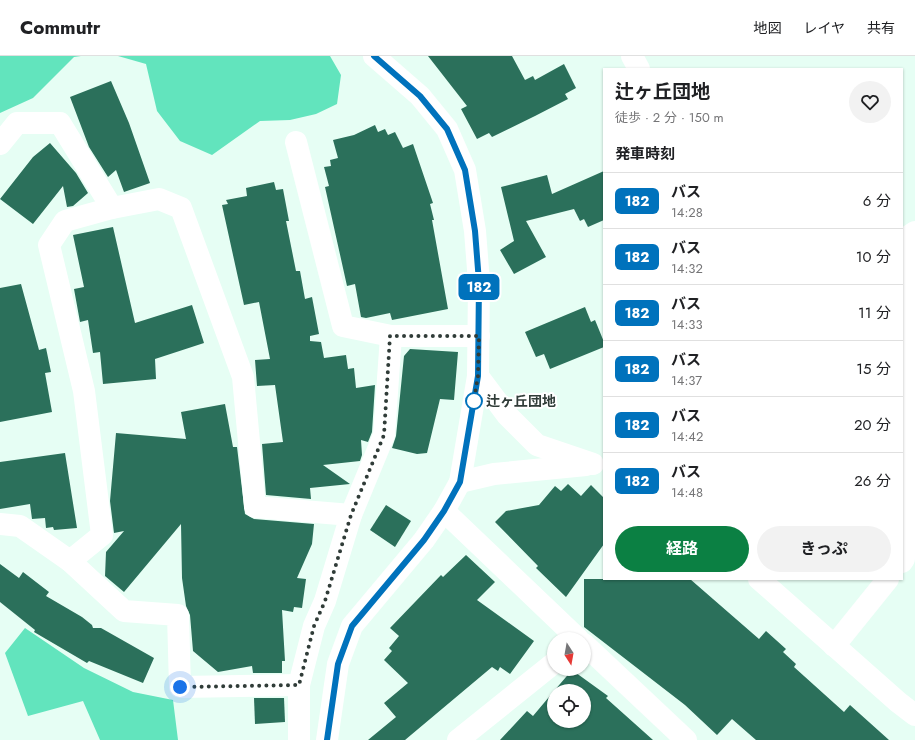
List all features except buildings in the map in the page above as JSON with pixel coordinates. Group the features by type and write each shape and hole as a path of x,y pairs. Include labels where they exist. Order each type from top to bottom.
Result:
{"street":[{"path":"327,740 338,664 352,626 424,540 444,511 460,482 478,376 479,282 475,231 465,170 447,129 420,96 374,56"},
{"path":"632,56 638,68"},
{"path":"0,144 17,123 60,122 112,208"},
{"path":"296,142 343,326 390,336 479,336"},
{"path":"70,561 102,535 84,391 49,245 65,221 112,208 159,199 181,208 243,377 255,507 351,515"},
{"path":"903,561 906,238 915,232"},
{"path":"299,740 299,685 314,626 325,601 351,515 384,435 390,336"},
{"path":"478,376 507,416 537,445 598,466"},
{"path":"460,482 494,474 598,466"},
{"path":"444,511 571,632"},
{"path":"0,524 20,526 70,561 124,611 178,615 180,687 299,685"},
{"path":"760,580 898,702 915,715"},
{"path":"834,646 887,580"},
{"path":"591,651 686,740"},
{"path":"466,738 547,669"}],"green space":[{"path":"0,56 81,56 74,57 33,98 0,113"},
{"path":"118,56 330,56 341,75 337,104 316,114 290,120 260,121 212,155 180,141 157,111 146,64"},
{"path":"25,628 84,668 133,692 173,700 178,740 100,740 83,701 28,716 5,653"}],"bus line":[{"name":"182","path":"327,740 338,664 352,626 424,540 444,511 460,482 478,376 480,353 479,282 475,231 465,170 447,129 420,96 374,56"}],"place":[{"name":"辻ヶ丘団地","path":"474,401"}],"route":[{"path":"180,687 299,685 314,626 325,601 351,515 384,435 390,336 479,336 480,353 473,406 474,401"}]}
